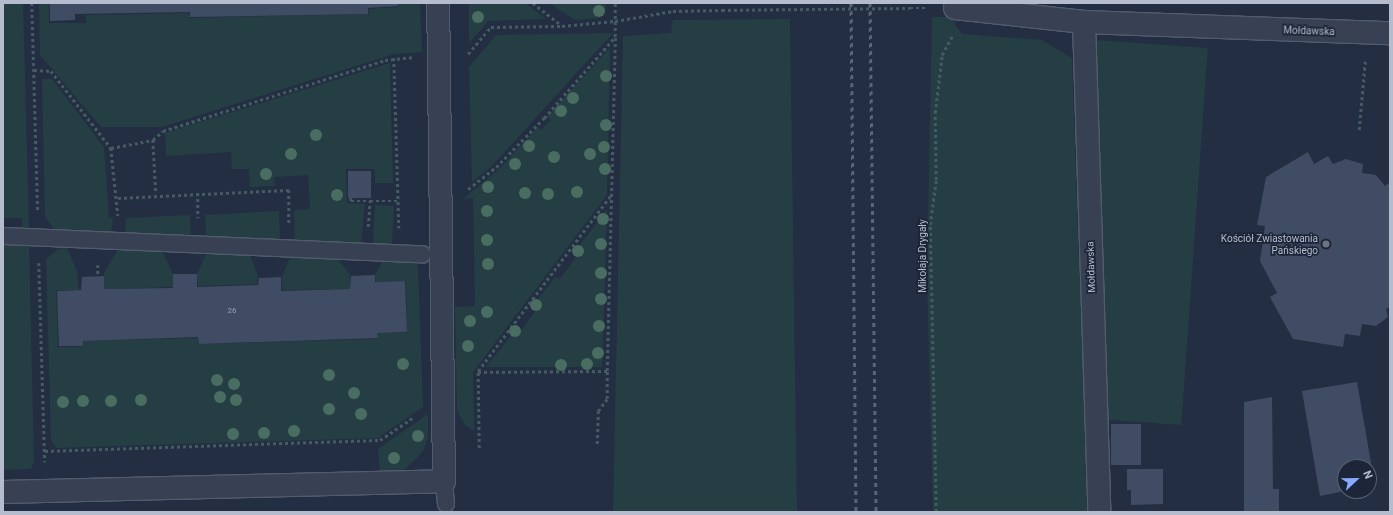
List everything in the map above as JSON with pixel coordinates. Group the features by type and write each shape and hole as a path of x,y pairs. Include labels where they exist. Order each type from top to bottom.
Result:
{"street":[{"path":"3,492 444,481 440,57 438,3"},
{"name":"Mołdawska","path":"959,8 1084,22 1390,33"},
{"name":"Mołdawska","path":"1084,22 1099,512"}],"lane":[{"path":"3,236 422,254"},
{"path":"444,481 446,504"}],"path":[{"path":"533,3 562,26"},
{"path":"597,444 598,412 607,399 615,3"},
{"path":"111,148 153,140 164,131 394,58 466,57 491,27 562,26 615,21 673,11 910,8"},
{"name":"Mikołaja Drygały","path":"936,512 930,225 936,180 935,113 942,55 953,35 964,24 959,8"},
{"path":"1359,130 1368,33"},
{"path":"441,197 460,195 496,167 544,118 615,37"},
{"path":"394,58 400,253"},
{"path":"34,70 51,71 111,148 118,198 118,241"},
{"path":"153,140 156,194"},
{"path":"118,198 156,194 289,190 289,248"},
{"path":"479,448 478,372 612,195"},
{"path":"351,198 351,201 370,201"},
{"path":"478,372 607,371"},
{"path":"44,451 380,440 416,416"}],"green space":[{"path":"3,3 23,3 29,228 22,228 22,218 3,218"},
{"path":"39,3 49,3 49,23 86,23 86,15 189,13 190,18 369,14 369,9 398,7 398,3 420,3 422,52 394,54 162,127 101,127 40,55"},
{"path":"469,3 525,3 546,19 488,21 469,43"},
{"path":"549,3 606,3 606,8 599,18 575,20"},
{"path":"932,17 955,17 955,25 962,34 1042,40 1072,58 1087,512 933,512 927,276"},
{"path":"790,19 797,512 613,512 623,36 671,33 673,20"},
{"path":"613,33 490,168 472,182 469,67 496,35"},
{"path":"1095,40 1208,48 1181,425 1069,417"},
{"path":"610,48 607,195 473,372 474,431 465,425 457,411 455,307 475,306 473,198 463,199 499,169 538,127 541,130 551,120 547,116"},
{"path":"390,63 393,183 375,183 375,169 346,169 347,203 365,204 361,245 295,243 294,210 310,209 308,175 274,177 275,186 250,187 249,169 232,169 231,152 166,156 165,133"},
{"path":"42,79 52,79 104,147 109,218 113,218 111,233 55,231 45,216"},
{"path":"375,205 394,206 392,246 373,245"},
{"path":"607,209 602,367 486,367 515,330 520,332 536,310 532,307 555,277 560,279 577,256 574,253"},
{"path":"279,211 280,241 206,237 205,215"},
{"path":"190,215 191,236 125,233 126,218"},
{"path":"29,243 34,462 31,469 3,470 3,244"},
{"path":"67,248 77,271 79,290 56,290 58,347 83,347 83,341 198,338 198,344 378,339 377,333 407,333 406,281 376,282 375,275 383,260 412,260 418,265 423,407 378,438 56,448 51,440 46,259 58,249"},
{"path":"118,249 162,251 173,274 173,287 104,289 104,273"},
{"path":"206,254 250,255 258,276 257,284 198,286 197,274"},
{"path":"290,257 338,259 350,275 350,289 282,290 282,277"},
{"path":"428,414 428,437 423,451 405,469 386,474 380,472 378,449"}],"building":[{"path":"50,3 398,3 398,6 368,8 368,14 190,17 190,12 75,14 75,20 50,21"},
{"name":"Kościół Zwiastowania Pańskiego","path":"1308,152 1314,164 1328,156 1333,164 1346,159 1363,164 1362,173 1376,175 1385,186 1390,182 1390,307 1386,309 1388,317 1376,326 1362,324 1360,336 1345,334 1343,347 1293,339 1270,297 1277,293 1260,261 1265,226 1257,225 1266,177"},
{"path":"348,171 371,171 371,198 348,198"},
{"path":"173,274 197,274 197,287 258,285 259,278 281,277 281,291 350,289 351,276 375,275 375,282 405,281 407,332 377,333 378,338 199,344 198,337 83,341 83,346 59,346 57,291 81,290 82,277 104,276 104,289 173,288"},
{"path":"1357,382 1370,459 1337,459 1337,493 1320,496 1302,391"},
{"path":"1272,397 1273,489 1279,489 1279,512 1244,512 1244,402"},
{"path":"1111,424 1141,424 1141,465 1111,465"},
{"path":"1127,469 1163,469 1163,504 1131,505 1131,490 1127,490"}],"railway":[{"path":"851,3 856,512"},
{"path":"870,3 876,512"}],"place":[{"name":"Kościół Zwiastowania Pańskiego","path":"1326,244"}]}
